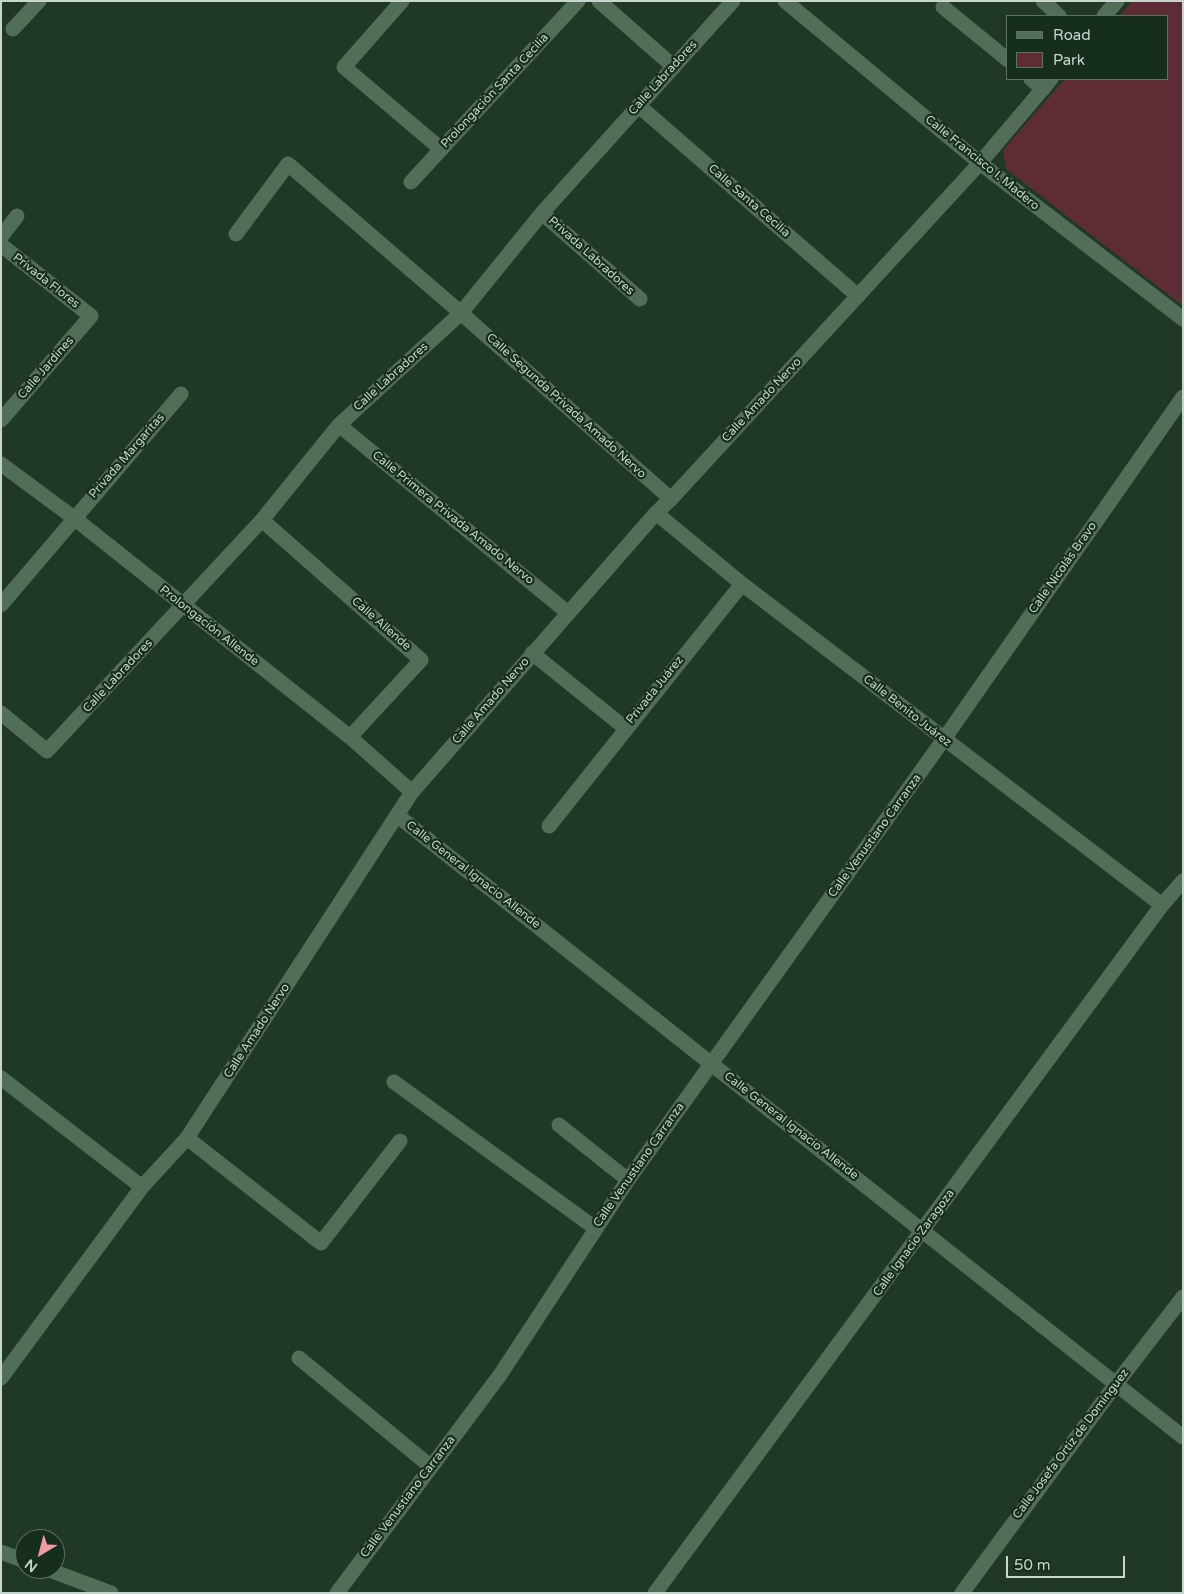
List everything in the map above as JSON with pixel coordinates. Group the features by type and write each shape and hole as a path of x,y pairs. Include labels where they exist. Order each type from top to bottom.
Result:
{"street":[{"path":"13,29 39,1"},
{"path":"402,1 344,67 441,149"},
{"name":"Prolongación Santa Cecilia","path":"412,182 578,1"},
{"path":"599,1 674,67"},
{"name":"Calle Labradores","path":"1,713 46,751 184,606 262,520 339,425 461,313 542,213 733,1"},
{"name":"Calle Francisco I. Madero","path":"785,1 980,163 1183,319"},
{"path":"1043,1 1058,15"},
{"path":"1105,15 1117,1"},
{"path":"942,7 1006,58"},
{"path":"1033,80 1047,84"},
{"name":"Calle Amado Nervo","path":"1,1378 142,1187 187,1138 412,792 656,513 980,163 1047,84"},
{"name":"Calle Santa Cecilia","path":"639,106 858,296"},
{"name":"Calle Segunda Privada Amado Nervo","path":"236,234 288,164 461,313 671,499"},
{"name":"Privada Labradores","path":"542,213 640,299"},
{"path":"1,237 17,216"},
{"name":"Privada Flores","path":"1,245 91,316"},
{"name":"Calle Jardines","path":"1,420 91,316"},
{"name":"Privada Margaritas","path":"1,605 181,394"},
{"name":"Calle Nicolás Bravo","path":"944,739 1183,397"},
{"name":"Calle Primera Privada Amado Nervo","path":"339,425 568,612"},
{"name":"Prolongación Allende","path":"1,464 74,518 350,737 412,792"},
{"name":"Calle Benito Juárez","path":"656,513 742,584 1162,905"},
{"name":"Calle Allende","path":"262,520 421,660 350,737"},
{"name":"Privada Juárez","path":"532,653 625,728 742,584"},
{"path":"549,826 625,728"},
{"name":"Calle Venustiano Carranza","path":"337,1593 430,1466 500,1375 628,1180 944,739"},
{"name":"Calle General Ignacio Allende","path":"398,816 1183,1437"},
{"name":"Calle Ignacio Zaragoza","path":"655,1593 1162,905 1178,897 1183,881"},
{"path":"1,1078 142,1187"},
{"path":"394,1082 595,1228"},
{"path":"559,1125 628,1180"},
{"path":"187,1138 322,1243 400,1141"},
{"name":"Calle Josefa Ortiz de Domínguez","path":"962,1593 1116,1384 1183,1297"},
{"path":"299,1358 430,1466"},
{"path":"1,1552 15,1557"},
{"path":"65,1576 110,1593"}],"green space":[{"path":"1132,1 1183,1 1183,306 1006,169 1003,150 1064,80 1169,80 1169,15 1120,15"}]}
